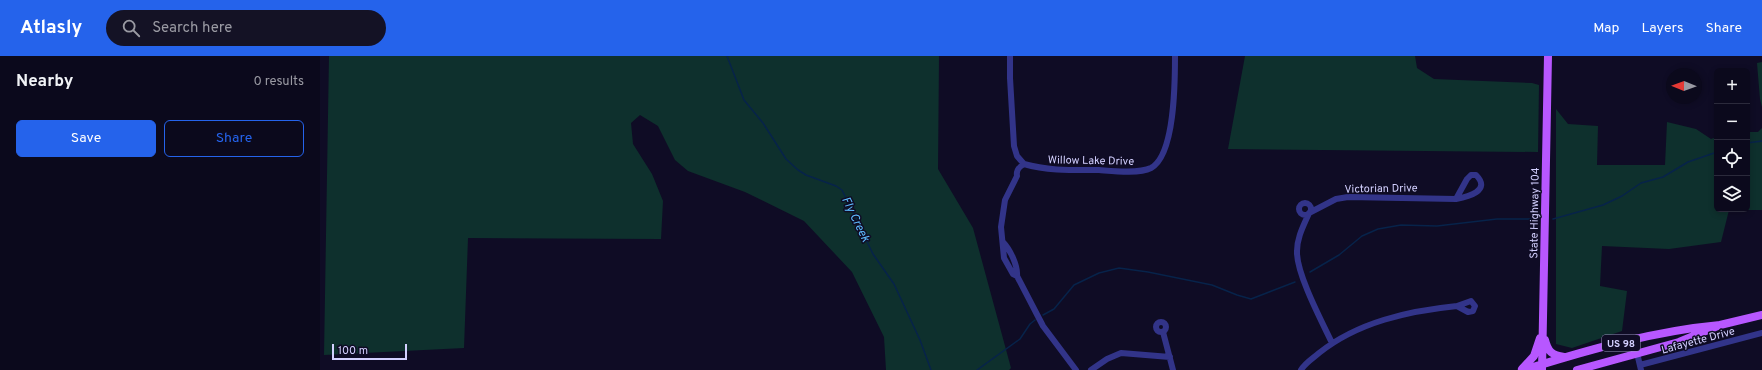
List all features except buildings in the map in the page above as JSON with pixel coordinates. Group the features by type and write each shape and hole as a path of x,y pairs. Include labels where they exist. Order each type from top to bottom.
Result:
{"main road":[{"name":"State Highway 104","path":"1542,367 1548,56"},
{"name":"US 98","path":"1523,370 1542,367 1567,358 1632,340 1688,328 1720,325 1762,315"},
{"name":"US 98","path":"1577,370 1679,342 1720,325"},
{"path":"1542,330 1547,349 1554,355 1567,358"},
{"path":"1523,370 1534,356 1542,330"}],"street":[{"path":"1010,56 1014,146 1018,156 1024,164 1019,168 1017,176 1005,200 1001,227 1004,258 1013,274 1017,276 1043,326 1076,370"},
{"name":"Willow Lake Drive","path":"1024,164 1042,168 1132,171 1150,168 1160,161 1165,151 1169,136 1175,84 1175,56"},
{"name":"Victorian Drive","path":"1332,343 1303,277 1296,252 1298,242 1309,213 1336,199 1348,197 1456,199 1475,194 1481,185 1480,179 1476,175 1471,175 1467,179 1456,199"},
{"path":"1301,370 1304,365 1332,343 1352,332 1391,317 1426,309 1457,306"},
{"path":"1163,332 1173,370"},
{"name":"Lafayette Drive","path":"1640,367 1762,333"},
{"path":"1090,370 1120,353 1170,356"},
{"path":"1637,353 1640,367"}],"green space":[{"path":"329,56 939,56 938,169 973,228 1011,368 1009,370 886,370 884,337 852,272 804,221 745,192 688,171 675,160 658,126 640,115 631,123 633,144 652,174 663,201 661,239 468,238 464,348 324,355"},
{"path":"1245,56 1415,56 1417,68 1434,79 1532,83 1539,85 1538,152 1228,149"},
{"path":"1762,62 1762,107 1757,63"},
{"path":"1556,109 1568,124 1598,126 1597,165 1665,165 1667,122 1696,129 1711,139 1714,138 1714,212 1728,212 1721,242 1669,249 1602,246 1600,286 1627,291 1622,331 1572,348 1556,344"},
{"path":"1762,128 1762,210 1750,210 1750,132 1758,132"}],"waterway":[{"name":"Fly Creek","path":"727,56 744,100 763,123 786,159 806,175 836,186 842,190 873,254 894,284 920,340 931,370"},
{"path":"1750,143 1762,141"},
{"path":"1553,219 1603,205 1622,196 1641,183 1663,177 1688,162 1714,153"},
{"path":"1310,272 1339,255 1362,236 1378,229 1401,225 1437,226 1497,219 1537,219"},
{"path":"1043,315 1054,309 1074,285 1099,273 1119,268 1148,272 1212,285 1251,299 1295,282"},
{"path":"977,370 1020,339 1030,324 1035,320"}]}
